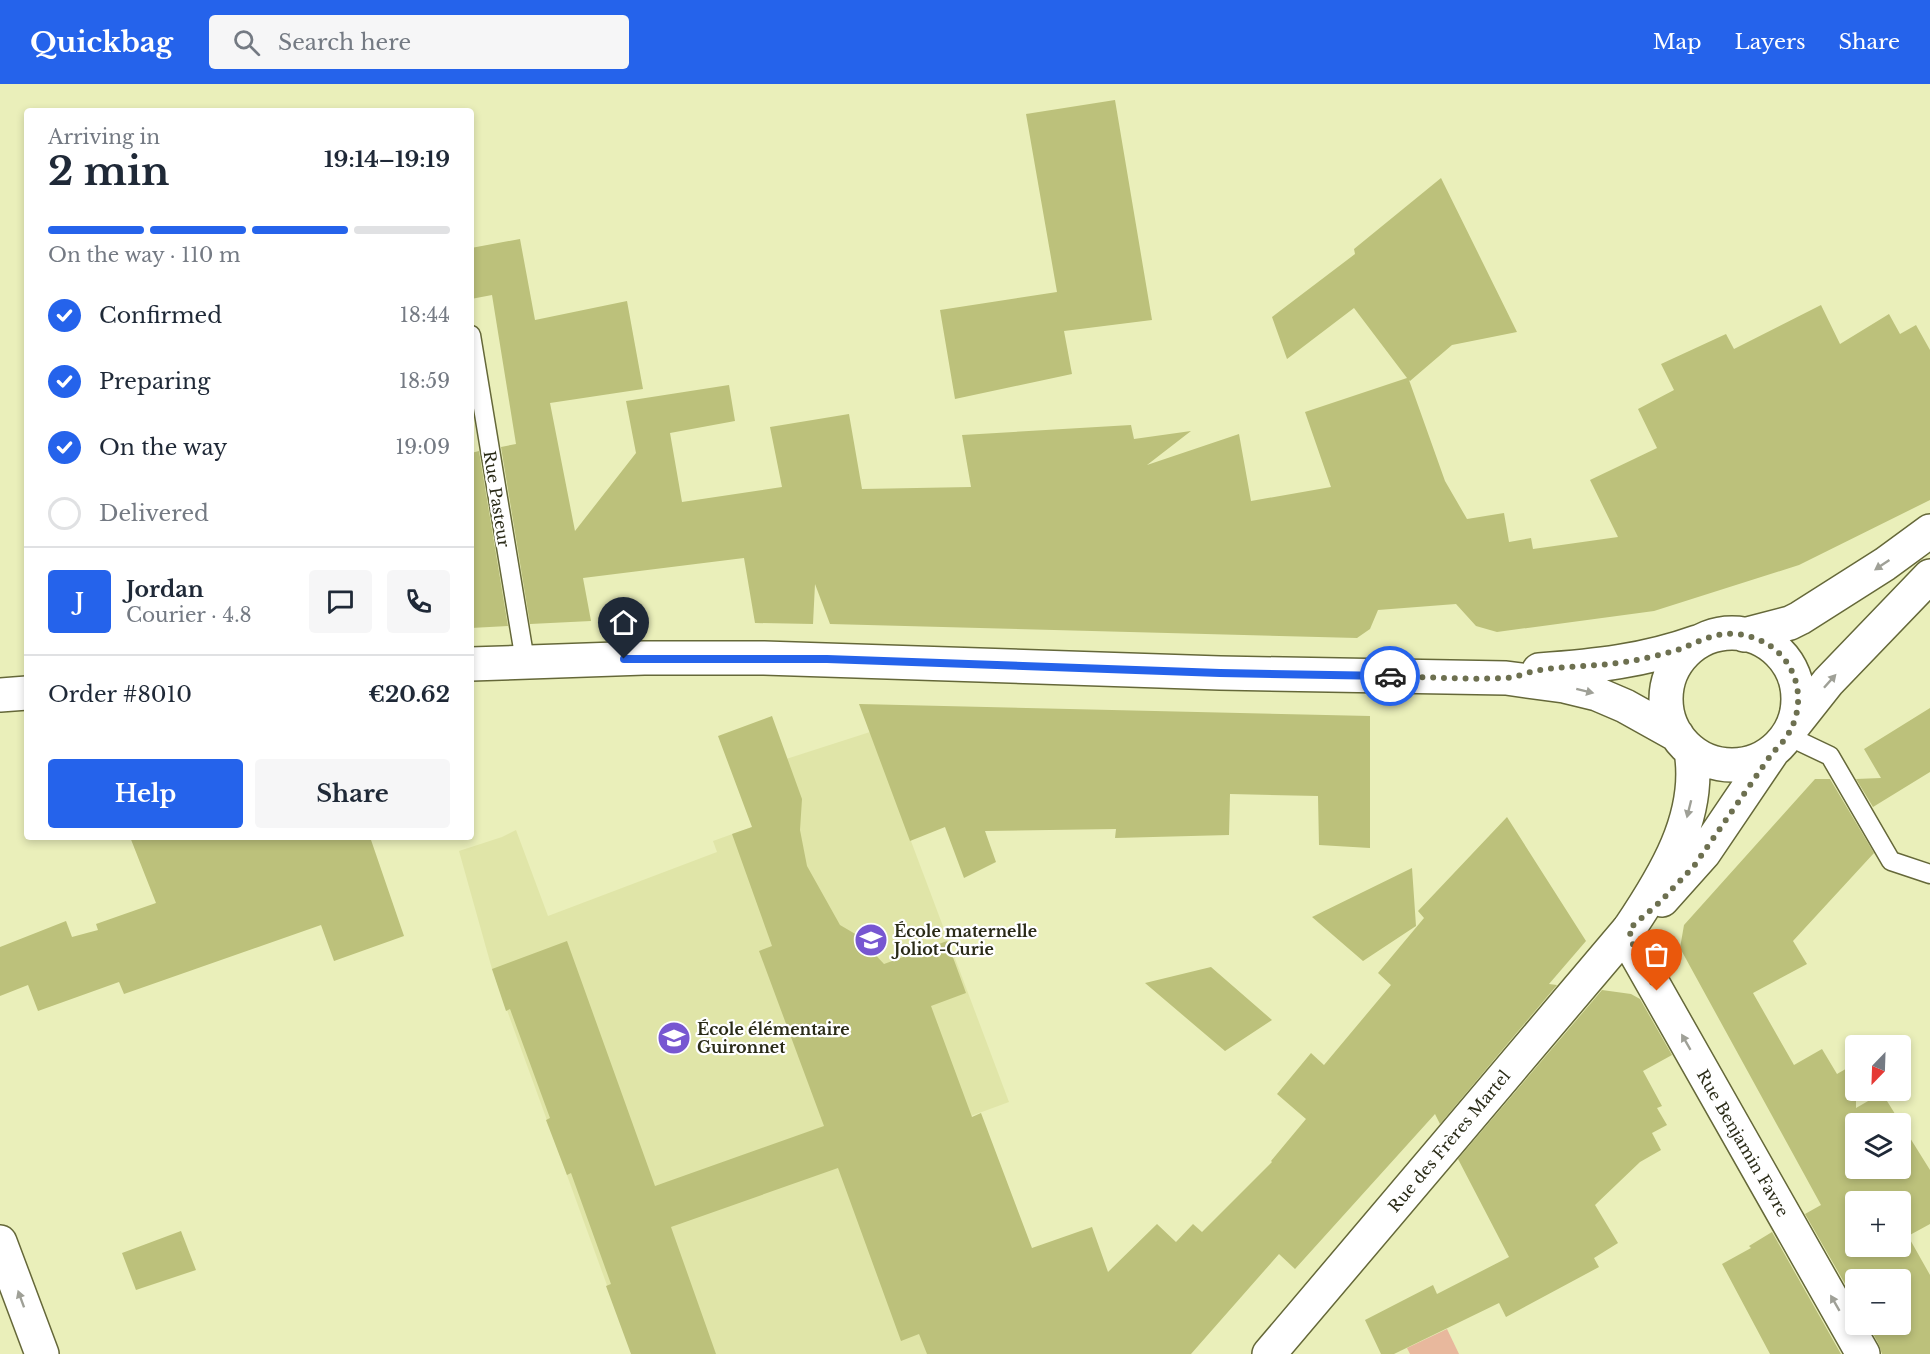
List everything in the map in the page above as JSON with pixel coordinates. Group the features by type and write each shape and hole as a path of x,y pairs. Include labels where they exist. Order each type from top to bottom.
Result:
{"street":[{"path":"1506,678 1535,671 1638,660 1722,634 1744,634 1790,623 1885,564 1930,531"},
{"name":"Rue des Frères Martel","path":"1629,929 1660,902 1694,866 1784,738 1828,682 1930,576"},
{"path":"474,664 644,658 785,658 1220,673 1506,678 1564,686 1597,694 1624,706 1710,762 1732,765 1753,762 1784,738 1797,716 1798,694 1788,663 1774,647 1744,634"},
{"path":"1684,743 1672,725 1666,704 1669,682 1678,662 1692,647 1702,641"},
{"path":"0,695 24,693"},
{"name":"Rue des Frères Martel","path":"1269,1354 1629,929 1663,875 1685,823 1693,792 1695,772 1684,743"},
{"name":"Rue Benjamin Favre","path":"1629,929 1635,952 1863,1354"},
{"path":"0,1242 42,1354"}],"lane":[{"name":"Rue Pasteur","path":"474,353 525,661"},
{"path":"1784,738 1830,756 1891,861 1930,874"}],"shaded area":[{"name":"École élémentaire Guironnet","path":"870,732 1009,1102 873,1152 949,1354 632,1354 492,969 459,851 516,830 548,916 717,852 713,841 752,827 752,770"},
{"path":"1447,1329 1459,1354 1410,1354 1407,1348"}],"building":[{"path":"1115,100 1152,320 1064,331 1072,374 955,399 940,310 1057,292 1026,114"},
{"path":"1441,178 1517,332 1452,345 1409,380 1445,481 1467,519 1504,513 1509,542 1531,538 1533,549 1618,537 1590,480 1657,448 1638,409 1674,390 1661,364 1726,334 1734,349 1821,305 1840,344 1889,314 1900,334 1916,325 1930,350 1930,500 1799,565 1654,611 1497,632 1476,626 1456,604 1378,610 1370,629 1357,638 830,624 815,584 813,624 755,623 744,558 583,578 591,621 530,624 501,447 516,444 492,295 474,298 474,247 520,239 535,320 627,301 643,389 550,403 575,531 636,453 626,401 729,385 735,421 670,433 682,502 782,487 770,427 849,414 862,489 971,487 962,435 1131,425 1134,439 1191,431 1147,465 1239,434 1251,501 1331,487 1305,412 1407,378 1354,308 1287,359 1272,317 1355,254 1354,249"},
{"path":"479,451 508,626 474,628 474,452"},
{"path":"859,704 1370,716 1370,848 1319,845 1318,796 1230,794 1229,835 1115,838 1116,829 985,831 996,862 964,878 945,827 910,841"},
{"path":"1930,708 1930,772 1873,807 1856,779 1881,778 1864,749"},
{"path":"772,716 802,799 800,830 807,866 840,925 857,935 884,964 947,941 966,993 931,1006 972,1117 981,1113 1032,1248 1092,1227 1108,1272 1157,1224 1176,1242 1193,1224 1202,1232 1272,1162 1306,1119 1277,1094 1311,1053 1324,1065 1391,985 1378,973 1424,918 1418,911 1507,817 1586,941 1549,984 1557,985 1440,1124 1435,1114 1295,1269 1279,1254 1191,1354 927,1354 919,1334 901,1341 838,1168 671,1227 716,1354 631,1354 606,1286 611,1284 571,1173 567,1175 546,1120 550,1118 510,1009 506,1011 492,969 567,941 655,1186 824,1126 759,951 772,946 732,834 752,827 718,736"},
{"path":"1815,779 1830,779 1874,853 1793,941 1807,964 1753,993 1794,1065 1822,1049 1837,1074 1845,1069 1845,1101 1856,1101 1856,1108 1868,1101 1887,1101 1894,1113 1845,1113 1845,1179 1911,1179 1911,1140 1930,1170 1930,1224 1911,1234 1911,1191 1845,1191 1845,1257 1911,1257 1911,1241 1930,1275 1930,1354 1882,1354 1874,1335 1911,1335 1911,1269 1845,1269 1845,1284 1805,1214 1821,1205 1680,948 1684,925"},
{"path":"131,840 371,840 404,936 334,961 321,925 124,994 119,982 38,1011 28,985 0,996 0,947 66,921 72,937 98,930 96,924 156,903"},
{"path":"1412,868 1416,926 1363,961 1312,917"},
{"path":"1211,967 1272,1020 1225,1051 1145,983"},
{"path":"1602,990 1631,994 1640,999 1672,1055 1643,1071 1662,1106 1657,1108 1667,1125 1652,1133 1661,1150 1640,1162 1595,1205 1618,1243 1594,1258 1599,1267 1506,1317 1499,1303 1394,1354 1381,1354 1365,1320 1433,1285 1437,1294 1509,1257 1458,1159"},
{"path":"181,1231 196,1270 136,1290 122,1253"},
{"path":"1772,1232 1841,1354 1770,1354 1722,1264 1751,1248 1749,1246"}],"way so far":[{"path":"1390,676 1506,678 1535,671 1629,662 1660,655 1711,637 1733,633 1754,637 1774,647 1788,663 1797,684 1798,705 1797,716 1788,736 1773,752 1694,866 1660,902 1629,929 1635,952 1657,991"}],"place":[{"name":"École maternelle Joliot-Curie","path":"871,940"},
{"name":"École élémentaire Guironnet","path":"674,1038"}],"route":[{"path":"624,659 827,659 1220,673 1390,676"}]}
